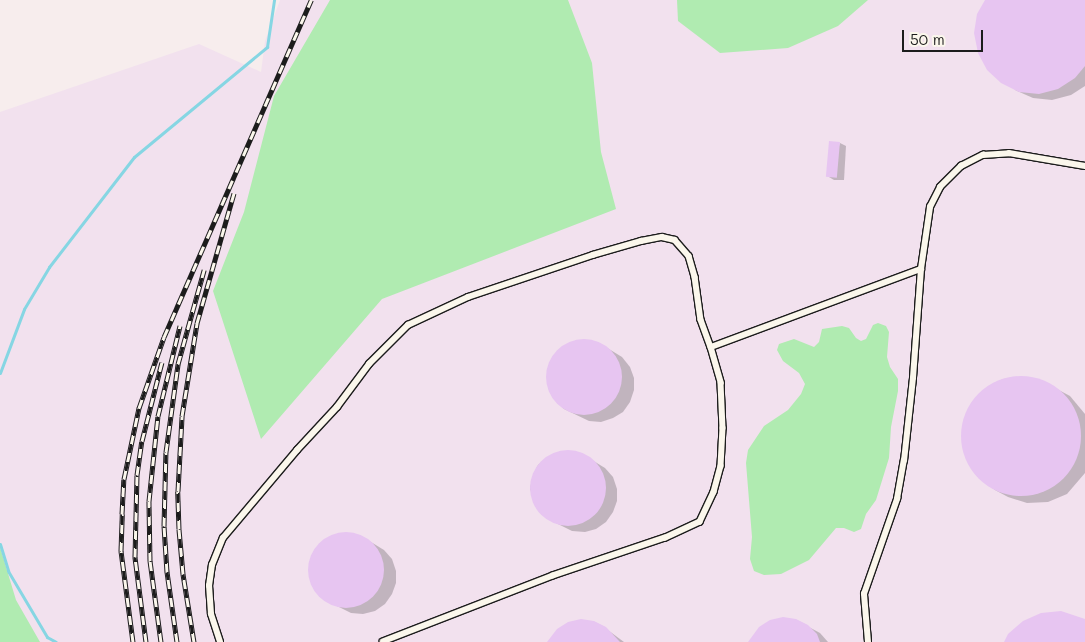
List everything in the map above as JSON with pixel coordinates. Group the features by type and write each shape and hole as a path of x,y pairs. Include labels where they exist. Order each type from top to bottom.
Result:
{"lane":[{"path":"868,642 864,594 897,499 904,461 914,378 921,269 930,206 940,186 962,166 983,155 1010,153 1085,166"},
{"path":"220,642 211,614 209,586 212,565 224,538 297,450 337,407 369,364 408,326 468,297 593,255 662,237 675,240 689,256 695,277 701,320 721,383 722,456 714,492 700,522 665,538 553,576 383,642"},
{"path":"711,347 921,269"}],"shaded area":[{"path":"280,0 1085,0 1085,642 0,642 0,112 199,44 261,72 265,41"}],"green space":[{"path":"330,0 568,0 592,63 601,152 616,209 382,299 261,439 213,291 244,212 274,96"},
{"path":"677,0 868,0 838,26 788,48 720,53 678,21"},
{"path":"878,323 886,326 889,332 887,357 890,367 898,379 898,391 891,427 889,458 876,500 866,514 861,529 854,532 844,528 836,528 809,560 781,574 764,575 754,571 750,559 752,537 746,463 748,450 764,426 788,410 801,394 805,384 799,373 783,361 777,350 779,344 794,339 814,347 819,342 822,329 842,326 849,328 856,338 861,341 866,339 873,325"},
{"path":"0,547 16,600 40,642 0,642"}],"building":[{"path":"985,0 1085,0 1085,66 1075,78 1058,89 1039,94 1019,92 1001,83 987,70 978,53 974,33 977,14"},
{"path":"829,141 840,142 837,178 826,177"},
{"path":"584,339 599,342 611,350 619,362 622,377 619,392 611,404 599,412 584,415 569,412 557,404 549,392 546,377 549,362 557,350 569,342"},
{"path":"1021,376 1044,380 1064,393 1077,413 1081,436 1077,459 1064,479 1044,492 1021,496 998,492 978,479 965,459 961,436 965,413 978,393 998,380"},
{"path":"568,450 583,453 595,461 603,473 606,488 603,503 595,515 583,523 568,526 553,523 541,515 533,503 530,488 533,473 541,461 553,453"},
{"path":"346,532 361,535 373,543 381,555 384,570 381,585 373,597 361,605 346,608 331,605 319,597 311,585 308,570 311,555 319,543 331,535"},
{"path":"1061,611 1085,619 1085,642 1004,642 1008,634 1023,621 1041,613"},
{"path":"783,617 796,619 808,625 817,634 820,642 748,642 759,627 770,620"},
{"path":"581,619 594,621 606,627 620,642 547,642 557,629 568,622"}],"waterway":[{"path":"0,373 24,309 49,267 134,157 267,47 274,0"},
{"path":"0,544 8,571 47,637 56,642"}],"railway":[{"path":"133,642 121,551 124,479 139,408 164,337 311,0"},
{"path":"194,642 183,574 179,529 178,491 182,416 197,323 234,193"},
{"path":"177,642 167,572 164,526 166,452 178,364 204,270"},
{"path":"161,642 150,561 149,501 158,416 180,326"},
{"path":"146,642 135,557 137,475 142,441 162,362"}]}
